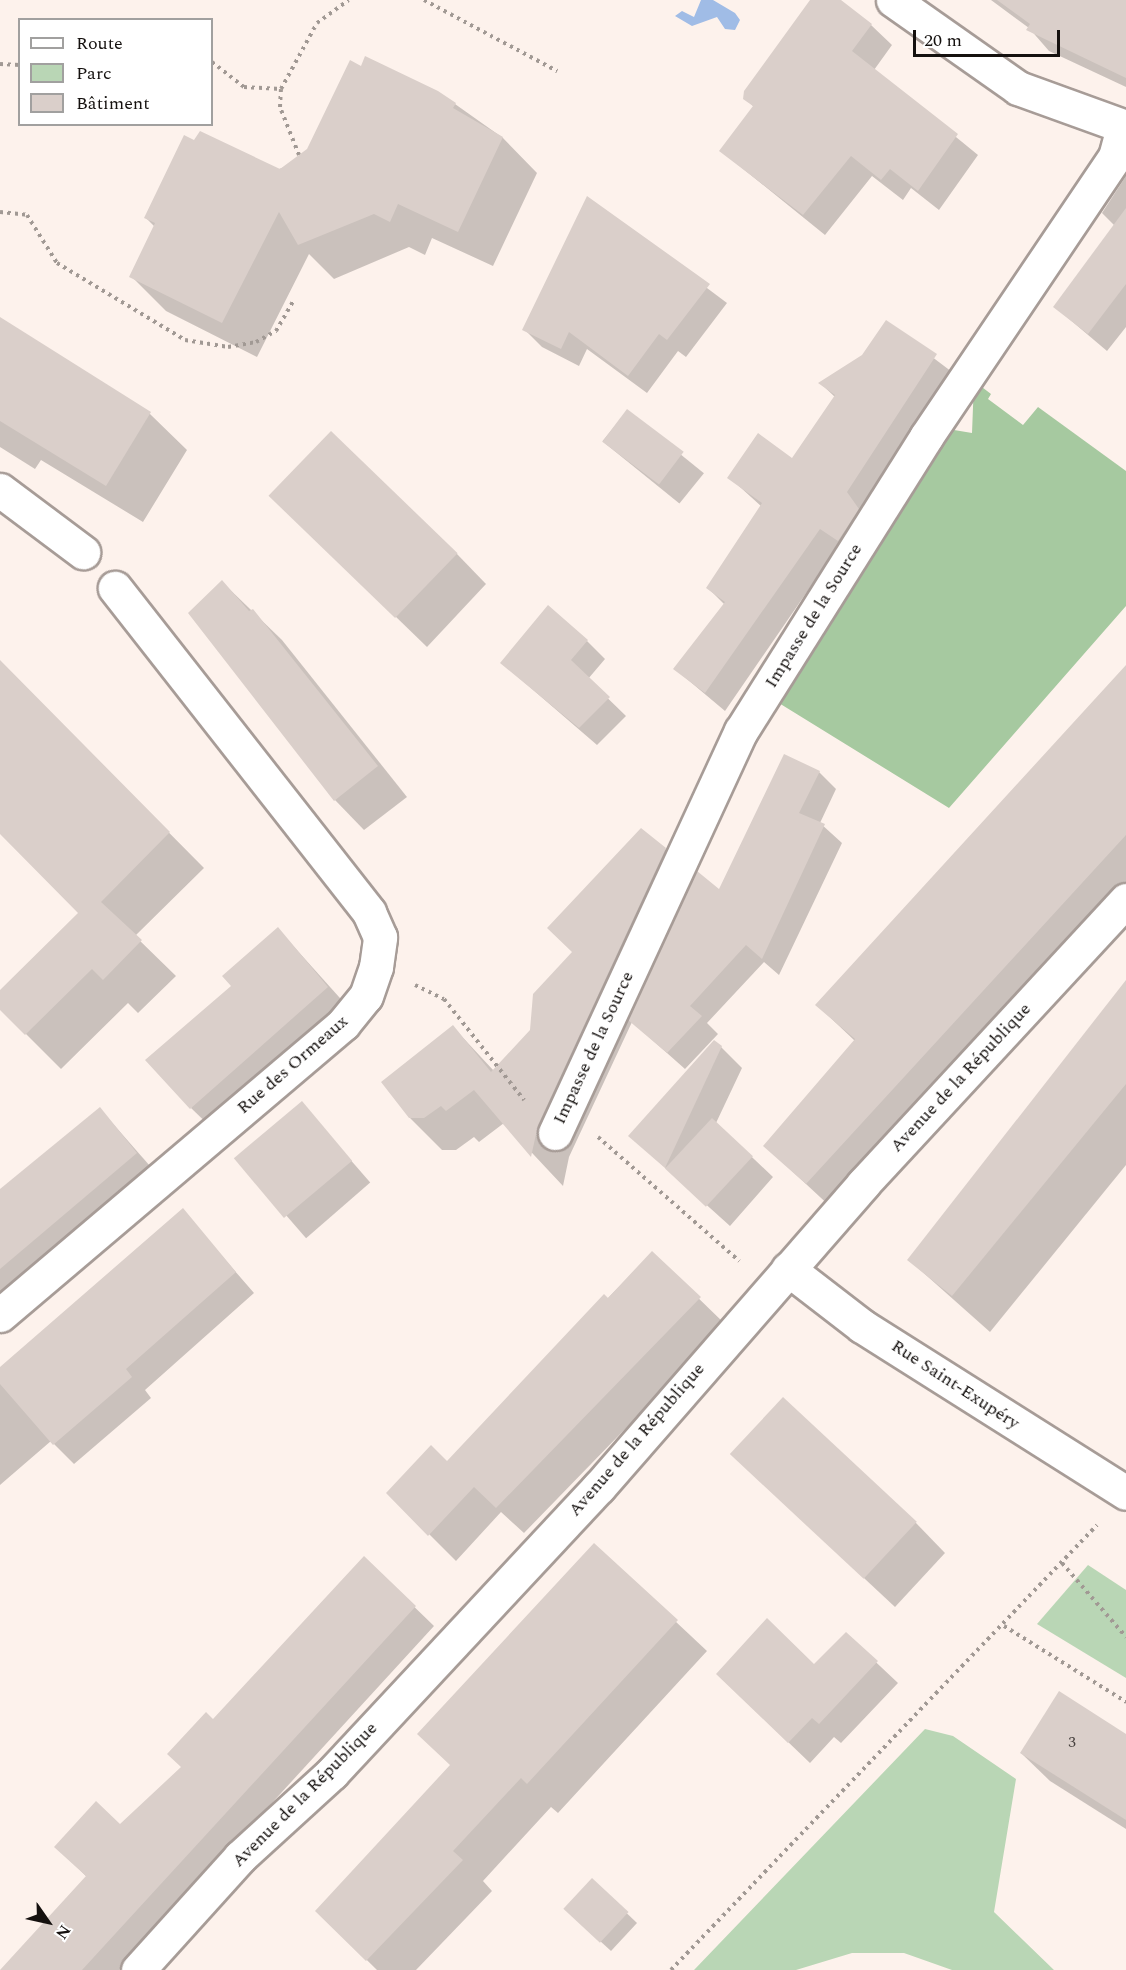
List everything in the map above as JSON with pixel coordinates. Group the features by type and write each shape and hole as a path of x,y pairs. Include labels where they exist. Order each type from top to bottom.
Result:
{"street":[{"path":"892,0 1018,88 1124,127"},
{"name":"Impasse de la Source","path":"562,1119 741,731 926,437 1115,157 1124,127"},
{"path":"0,490 83,552"},
{"name":"Rue des Ormeaux","path":"0,1315 343,1024 366,996 376,967 380,937 369,912 115,588"},
{"name":"Avenue de la République","path":"138,1970 240,1857 332,1773 599,1487 788,1269 1126,900"},
{"name":"Rue Saint-Exupéry","path":"788,1269 862,1326 1126,1493"}],"path":[{"path":"300,155 280,107 280,89 317,23 349,0"},
{"path":"424,0 557,71"},
{"path":"213,63 244,87 280,89"},
{"path":"0,64 18,65"},
{"path":"0,212 27,215 57,263 185,340 219,347 256,342 276,330 293,302"},
{"path":"376,967 444,999 562,1119 743,1265 732,1277 760,1301"},
{"path":"670,1970 1004,1626 1126,1493"},
{"path":"1062,1563 1126,1637"},
{"path":"1004,1626 1126,1702"}],"green space":[{"path":"974,381 991,394 988,399 1023,425 1038,407 1126,471 1126,606 949,808 774,700 948,429 972,433"},
{"path":"1088,1565 1126,1590 1126,1678 1037,1624"},
{"path":"925,1729 953,1736 1016,1779 994,1912 1054,1970 952,1970 904,1953 852,1953 796,1970 694,1970"}],"water":[{"path":"701,0 713,0 735,13 740,20 735,30 725,29 717,17 692,26 675,16 682,11 694,17"}],"building":[{"path":"810,0 841,0 872,24 852,51 958,134 918,191 890,169 881,180 851,156 803,215 719,151 753,106 743,99 744,91"},
{"path":"997,0 1126,0 1126,78 1026,30 1030,24"},
{"path":"365,56 438,91 456,103 453,108 503,137 458,232 398,204 390,222 374,214 298,245 279,212 222,323 129,277 155,223 144,218 184,135 194,140 200,131 280,169 307,149 350,60 361,66"},
{"path":"587,196 710,284 667,340 659,334 628,376 569,332 561,349 522,330"},
{"path":"1126,208 1126,284 1088,334 1053,307"},
{"path":"0,317 151,412 106,486 0,421"},
{"path":"886,320 937,354 847,492 859,509 838,541 820,529 705,693 673,669 725,602 706,588 762,503 727,478 758,433 792,458 835,395 818,383 862,355"},
{"path":"627,409 684,452 659,484 602,442"},
{"path":"331,431 458,553 395,618 268,496"},
{"path":"222,580 249,611 253,609 378,766 334,801 188,613"},
{"path":"548,605 588,640 571,660 610,697 579,728 500,663"},
{"path":"0,660 170,832 101,902 142,940 103,980 92,969 25,1035 0,1010 0,990 78,913 0,834"},
{"path":"1126,665 1126,835 806,1184 763,1146 855,1039 815,1005"},
{"path":"784,754 820,771 799,813 825,824 762,959 746,945 690,1006 702,1016 667,1053 628,1020 697,871 719,889"},
{"path":"641,828 666,848 538,1125 531,1157 474,1090 446,1111 441,1106 424,1118 409,1118 381,1082 453,1025 491,1072 530,1030 533,994 572,952 547,928"},
{"path":"278,927 328,987 190,1109 145,1060 231,986 222,976"},
{"path":"1126,980 1126,1084 952,1296 907,1260"},
{"path":"714,1040 722,1046 665,1168 628,1136"},
{"path":"302,1101 352,1161 284,1218 234,1158"},
{"path":"100,1107 137,1153 0,1269 0,1189"},
{"path":"712,1118 753,1156 706,1207 665,1168"},
{"path":"183,1208 236,1272 126,1369 132,1377 53,1445 0,1384 0,1367"},
{"path":"652,1251 701,1297 496,1508 474,1487 428,1536 386,1493 431,1445 447,1461 604,1294 608,1298"},
{"path":"783,1397 917,1522 864,1579 730,1454"},
{"path":"594,1543 678,1620 527,1784 521,1778 453,1851 463,1860 366,1961 315,1911 450,1765 417,1734"},
{"path":"364,1556 416,1606 82,1970 0,1970 86,1876 54,1847 96,1801 120,1824 181,1767 167,1754 206,1712 213,1719"},
{"path":"767,1618 814,1664 846,1632 878,1661 819,1724 812,1718 788,1743 716,1674"},
{"path":"1059,1691 1126,1734 1126,1820 1020,1753"},
{"path":"592,1878 629,1912 600,1943 563,1909"}]}
